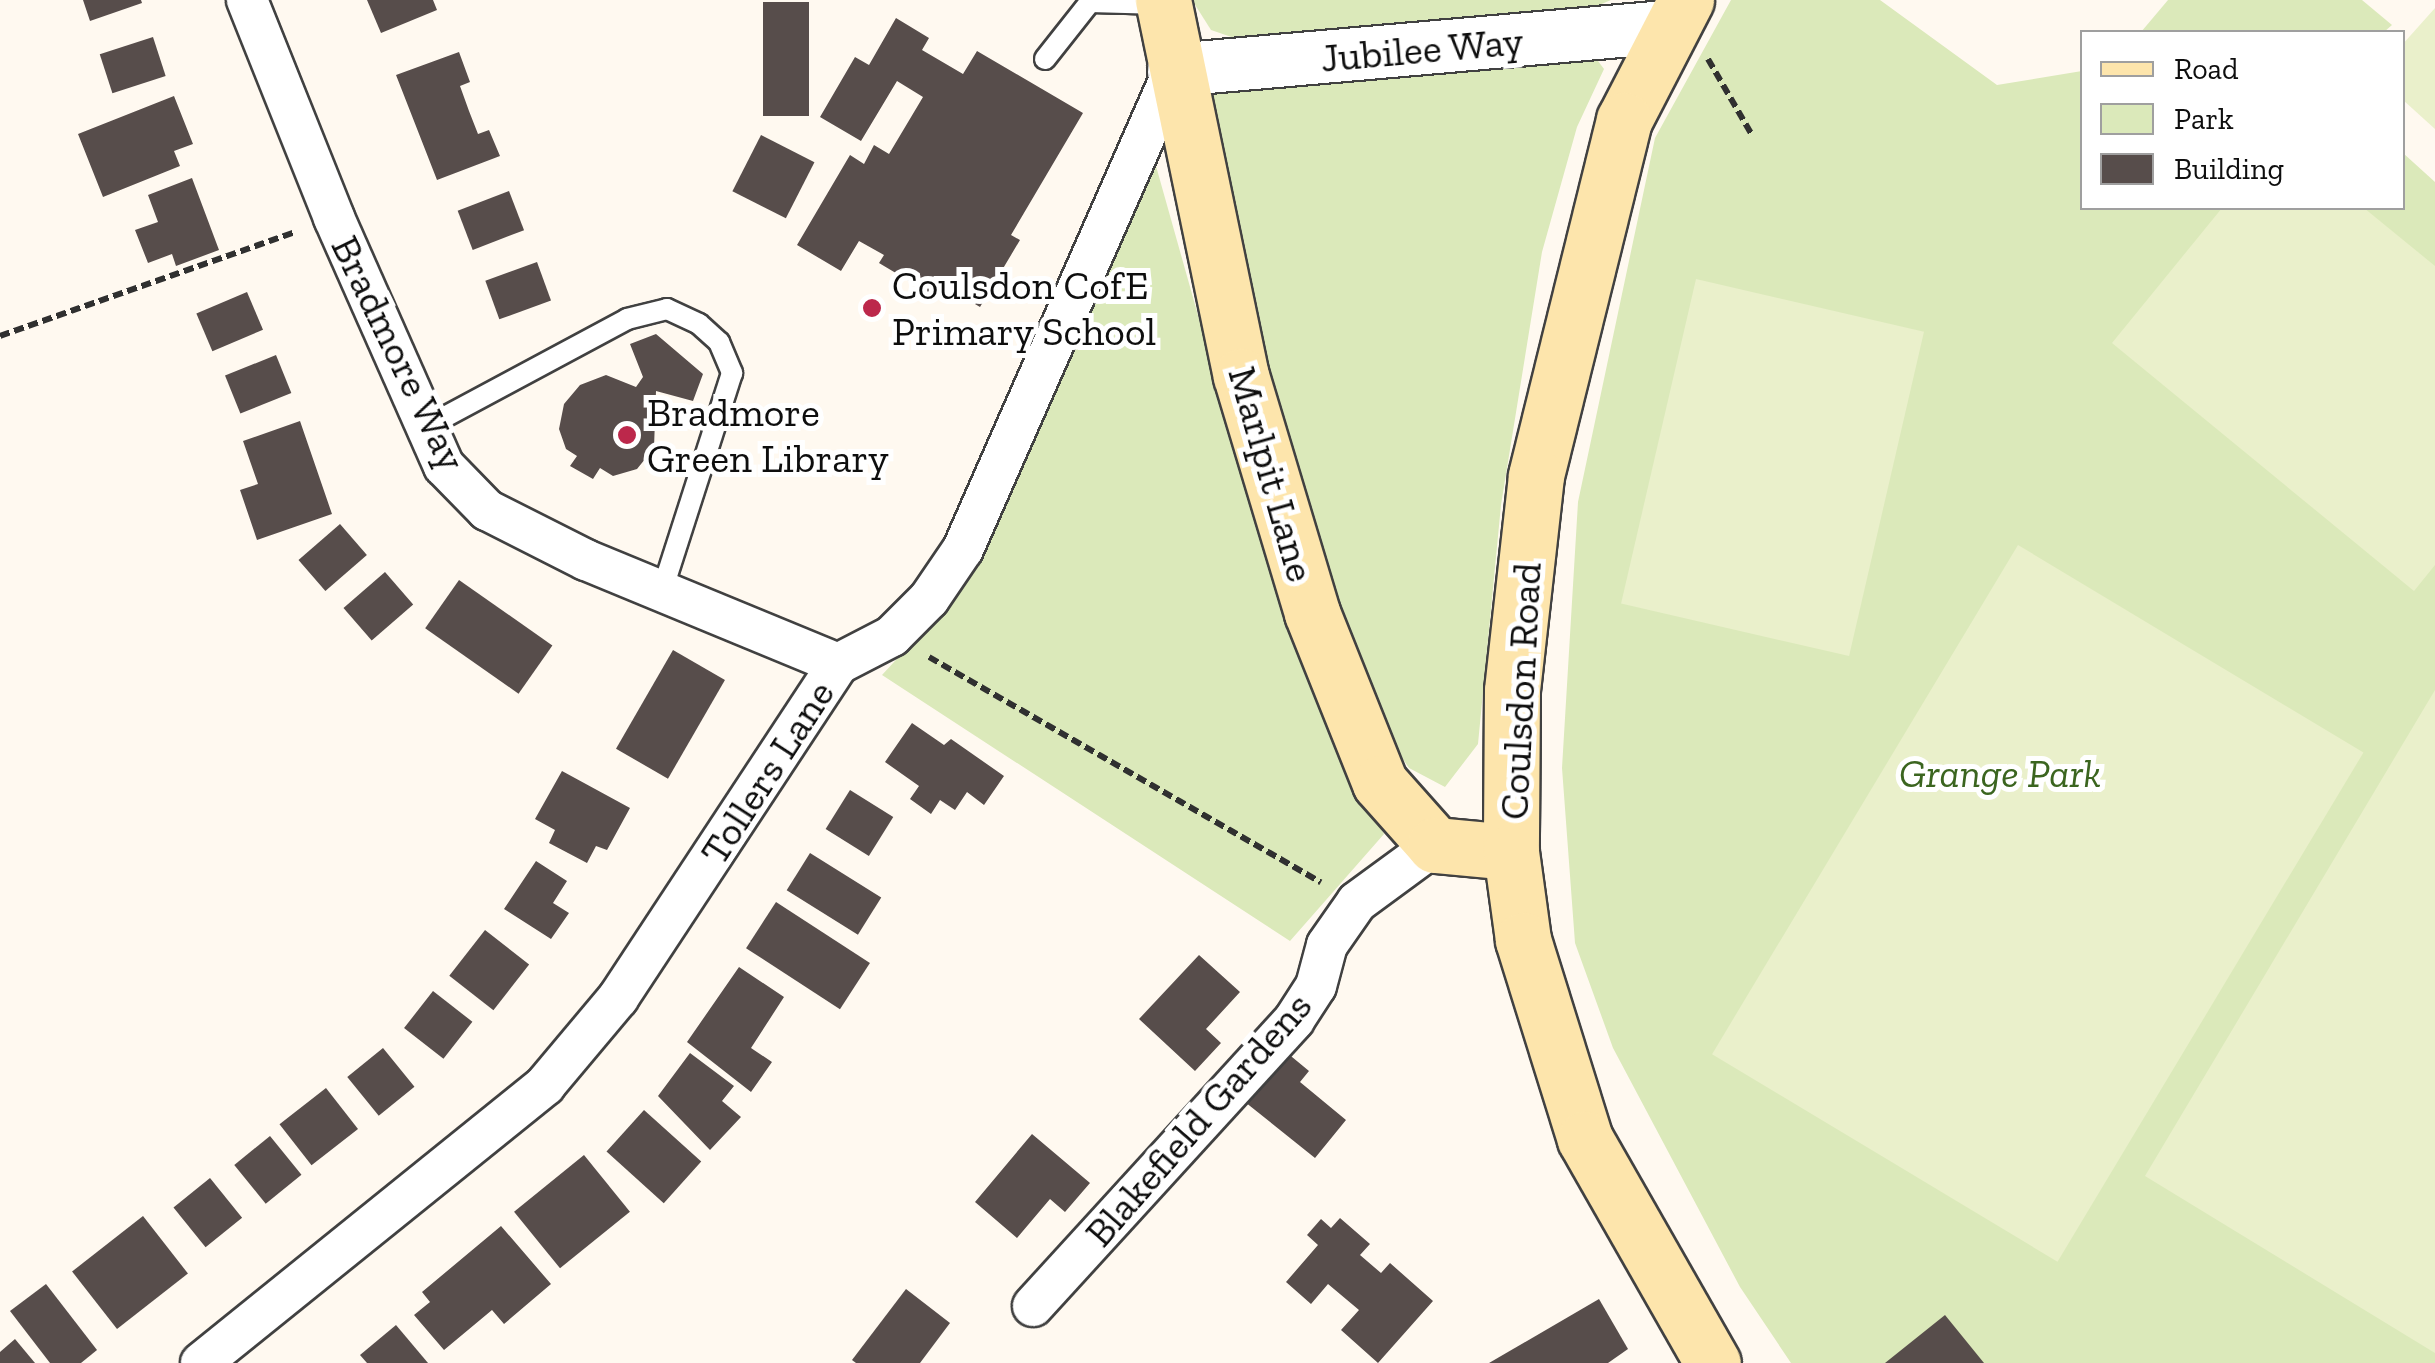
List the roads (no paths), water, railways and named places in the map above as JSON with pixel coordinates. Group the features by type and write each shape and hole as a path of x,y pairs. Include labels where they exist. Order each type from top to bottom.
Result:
{"main road":[{"name":"Marlpit Lane","path":"1163,2 1174,70 1241,376 1312,613 1380,783 1434,845"},
{"name":"Coulsdon Road","path":"1678,13 1624,120 1536,476 1512,690 1511,852 1523,940 1586,1139 1714,1363"},
{"path":"1434,845 1511,852"}],"street":[{"name":"Bradmore Way","path":"247,0 334,218 444,466 487,510 662,592 838,664"},
{"name":"Jubilee Way","path":"1174,70 1678,13"},
{"name":"Tollers Lane","path":"201,1363 545,1085 618,998 838,664 892,636 930,598 963,549 1174,70"},
{"name":"Blakefield Gardens","path":"1032,1306 1294,1020 1316,986 1327,945 1357,902 1434,845"}],"lane":[{"path":"1045,60 1089,1 1163,2"},
{"path":"426,426 627,320 667,309 699,324 719,342 732,373 662,592"}],"place":[{"name":"Coulsdon CofE Primary School","path":"872,308"},
{"name":"Bradmore Green Library","path":"627,435"}],"park label":[{"name":"Grange Park","path":"2000,773"}]}
